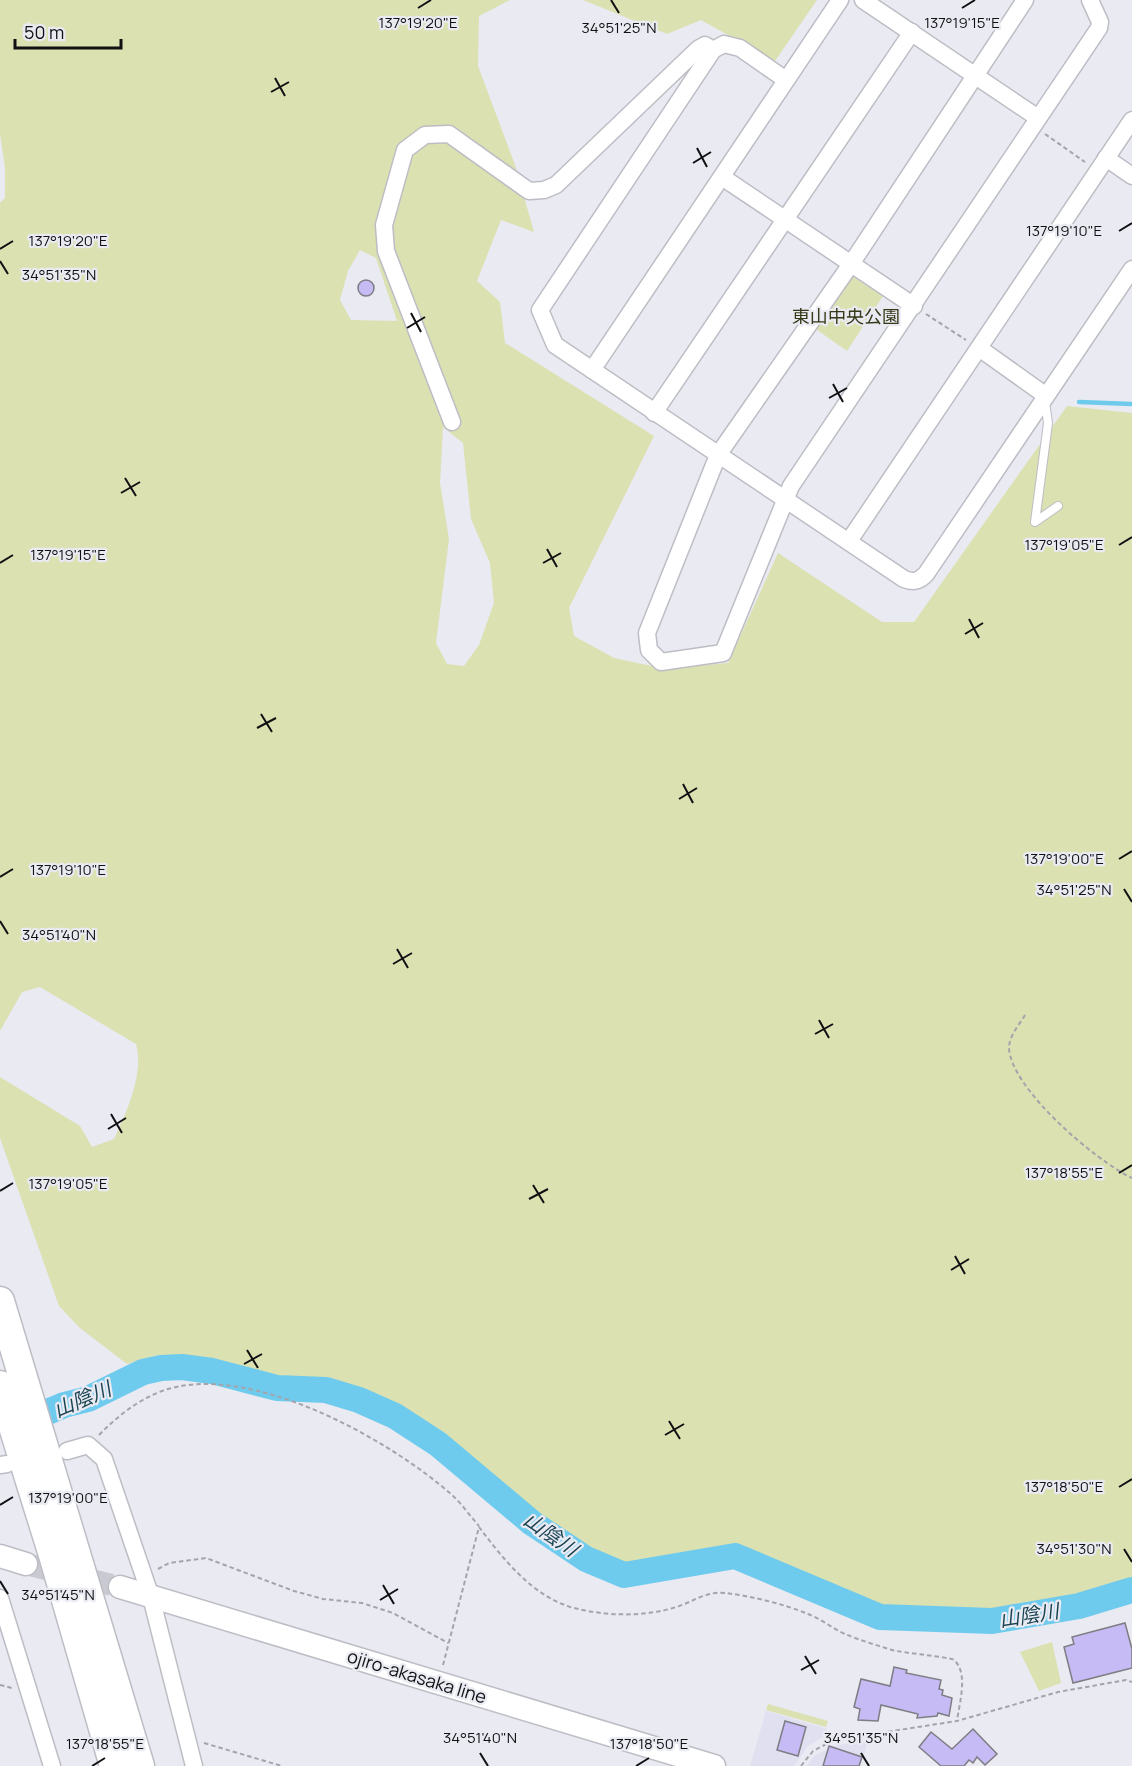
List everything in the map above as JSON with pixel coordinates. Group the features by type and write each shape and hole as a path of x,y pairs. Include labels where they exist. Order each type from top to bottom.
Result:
{"highway":[{"path":"0,1301 10,1387 114,1766"},
{"path":"29,1456 140,1766"}],"main road":[{"path":"0,1556 26,1564"},
{"name":"ojiro-akasaka line","path":"120,1587 714,1766"}],"street":[{"path":"592,370 840,0"},
{"path":"863,0 975,75 1036,122"},
{"path":"1025,0 851,264 718,455 648,633 649,650 661,662 723,653 791,486 1099,28 1100,22 1090,0"},
{"path":"654,413 912,32"},
{"path":"786,80 740,48 724,44 713,50 540,310 555,345 904,579 920,580 1132,269"},
{"path":"452,422 386,251 384,225 405,150 425,135 449,134 529,191 544,190 556,185 698,49 705,45 713,50"},
{"path":"849,541 1132,120"},
{"path":"1106,158 1132,176"},
{"path":"722,177 914,306"},
{"path":"979,348 1045,395"},
{"path":"29,1456 88,1445 104,1458 151,1597 194,1766"},
{"path":"0,1598 52,1766"}],"lane":[{"path":"1045,395 1048,423 1035,522 1058,506"}],"path":[{"path":"1036,122 1087,164 1082,171"},
{"path":"914,306 979,348"},
{"path":"1025,1016 1011,1037 1009,1046 1011,1061 1031,1092 1062,1127 1119,1172 1132,1178"},
{"path":"88,1445 125,1409 162,1391 195,1384 246,1389 302,1404 382,1443 453,1496 496,1550 525,1581 550,1599 574,1608 615,1615 650,1613 674,1608 707,1593 725,1593 809,1614 845,1634 894,1650 924,1657 949,1657 955,1660 963,1676 957,1721"},
{"path":"438,1681 479,1527"},
{"path":"151,1597 154,1572 169,1563 206,1558 294,1591 323,1599 362,1603 393,1612 448,1643"},
{"path":"801,1766 813,1751 834,1740 957,1721 1058,1692 1126,1680 1132,1682"},
{"path":"187,1737 282,1766"}],"shaded area":[{"path":"766,1711 827,1729 825,1736 808,1746 794,1766 750,1766"},
{"path":"868,1742 860,1766 807,1766 814,1756 836,1745"}],"green space":[{"path":"0,0 510,0 479,16 478,66 515,165 534,232 501,220 477,281 500,302 505,343 654,436 569,608 574,636 614,658 666,669 728,663 778,553 882,622 914,622 1067,406 1132,413 1132,1585 988,1613 876,1608 766,1564 720,1550 620,1568 578,1546 532,1514 446,1439 390,1403 331,1382 279,1379 223,1371 157,1355 127,1364 80,1328 59,1306 0,1138 0,1077 80,1126 92,1147 114,1139 133,1092 138,1056 136,1044 40,987 22,992 0,1031 0,203 5,198 5,168 0,134","holes":["360,250 376,258 397,321 351,320 340,300 348,271","443,427 463,443 471,519 490,563 494,603 479,645 464,666 447,664 436,643 449,539 440,483"]},
{"path":"583,0 817,0 775,61 701,20 667,34"},
{"name":"東山中央公園","path":"852,276 883,296 847,351 813,327"},
{"path":"1052,1642 1061,1683 1039,1691 1020,1652"},
{"path":"768,1704 828,1721 826,1727 766,1710"}],"building":[{"path":"366,280 374,288 366,296 358,288"},
{"path":"1125,1623 1132,1649 1132,1668 1073,1683 1064,1647 1074,1644 1072,1637"},
{"path":"894,1667 907,1670 906,1673 941,1680 939,1689 943,1690 942,1695 952,1698 949,1716 938,1713 937,1716 917,1718 918,1714 881,1705 878,1721 858,1720 860,1709 854,1707 861,1679 890,1686"},
{"path":"785,1721 806,1727 798,1756 777,1750"},
{"path":"973,1729 997,1754 985,1765 977,1757 973,1763 969,1760 964,1766 941,1766 919,1747 931,1732 952,1749"},
{"path":"829,1746 862,1757 859,1766 823,1766"}],"waterway":[{"path":"1079,402 1132,404"},
{"name":"山陰川","path":"17,1425 64,1405 88,1399 143,1372 182,1367 212,1371 277,1388 326,1390 359,1400 395,1416 438,1444 532,1523 586,1559 624,1575 735,1556 880,1617 992,1621 1079,1606 1132,1590"}],"tunnel":[{"path":"26,1564 120,1587"}]}
